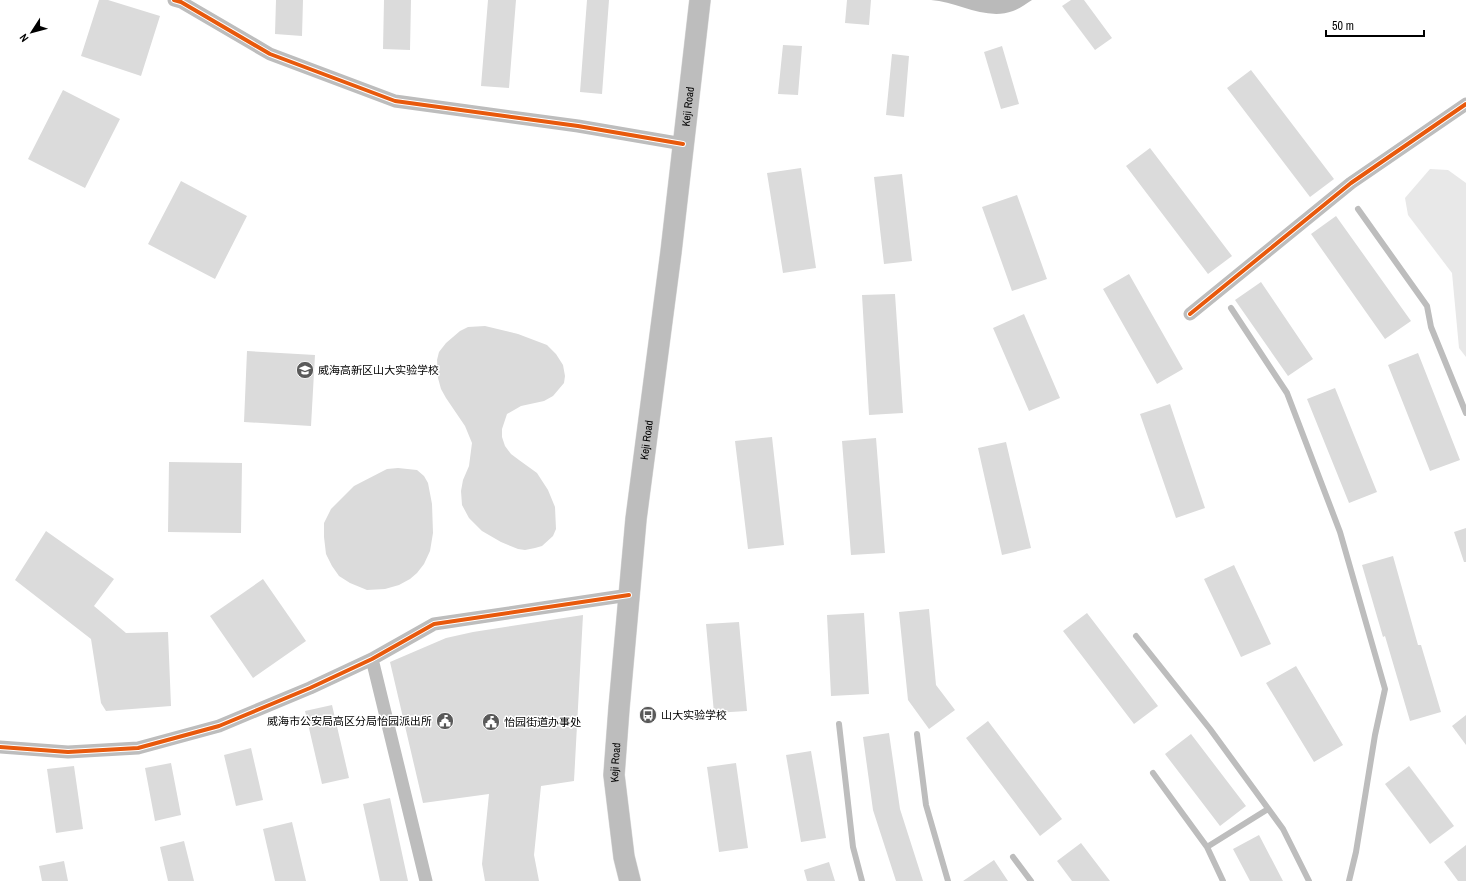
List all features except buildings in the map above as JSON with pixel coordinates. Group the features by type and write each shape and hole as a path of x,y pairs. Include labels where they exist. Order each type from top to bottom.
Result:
{"main road":[{"name":"Keji Road","path":"630,881 624,857 614,775 636,519 670,260 700,0"}],"street":[{"path":"174,0 181,2 270,54 395,101 578,126 683,144"},
{"path":"1190,314 1351,183 1466,104"},
{"path":"0,747 68,752 138,748 219,726 310,688 372,659 434,624 629,596"},
{"path":"372,659 426,881"}],"lane":[{"path":"1358,209 1427,306 1431,327 1466,413"},
{"path":"1231,308 1287,394 1340,532 1385,689 1375,735 1356,852 1349,881"},
{"path":"1136,636 1210,729 1283,829 1309,881"},
{"path":"839,724 853,847 862,881"},
{"path":"917,734 926,805 948,881"},
{"path":"1153,773 1207,847 1224,881"},
{"path":"1207,847 1268,809"},
{"path":"1013,857 1031,881"}],"shaded area":[{"path":"931,0 1032,0 1013,11 993,14 972,10 941,1"},
{"path":"1430,169 1448,170 1466,183 1466,357 1459,348 1452,273 1408,215 1405,198"}],"cycle path":[{"path":"174,0 181,2 270,54 395,101 578,126 683,144"},
{"path":"1190,314 1351,183 1466,104"},
{"path":"0,747 68,752 138,748 219,726 310,688 372,659 434,624 629,595"}],"place":[{"name":"威海高新区山大实验学校","path":"305,370"},
{"name":"山大实验学校","path":"648,715"},
{"name":"威海市公安局高区分局怡园派出所","path":"445,721"},
{"name":"怡园街道办事处","path":"491,722"}]}
